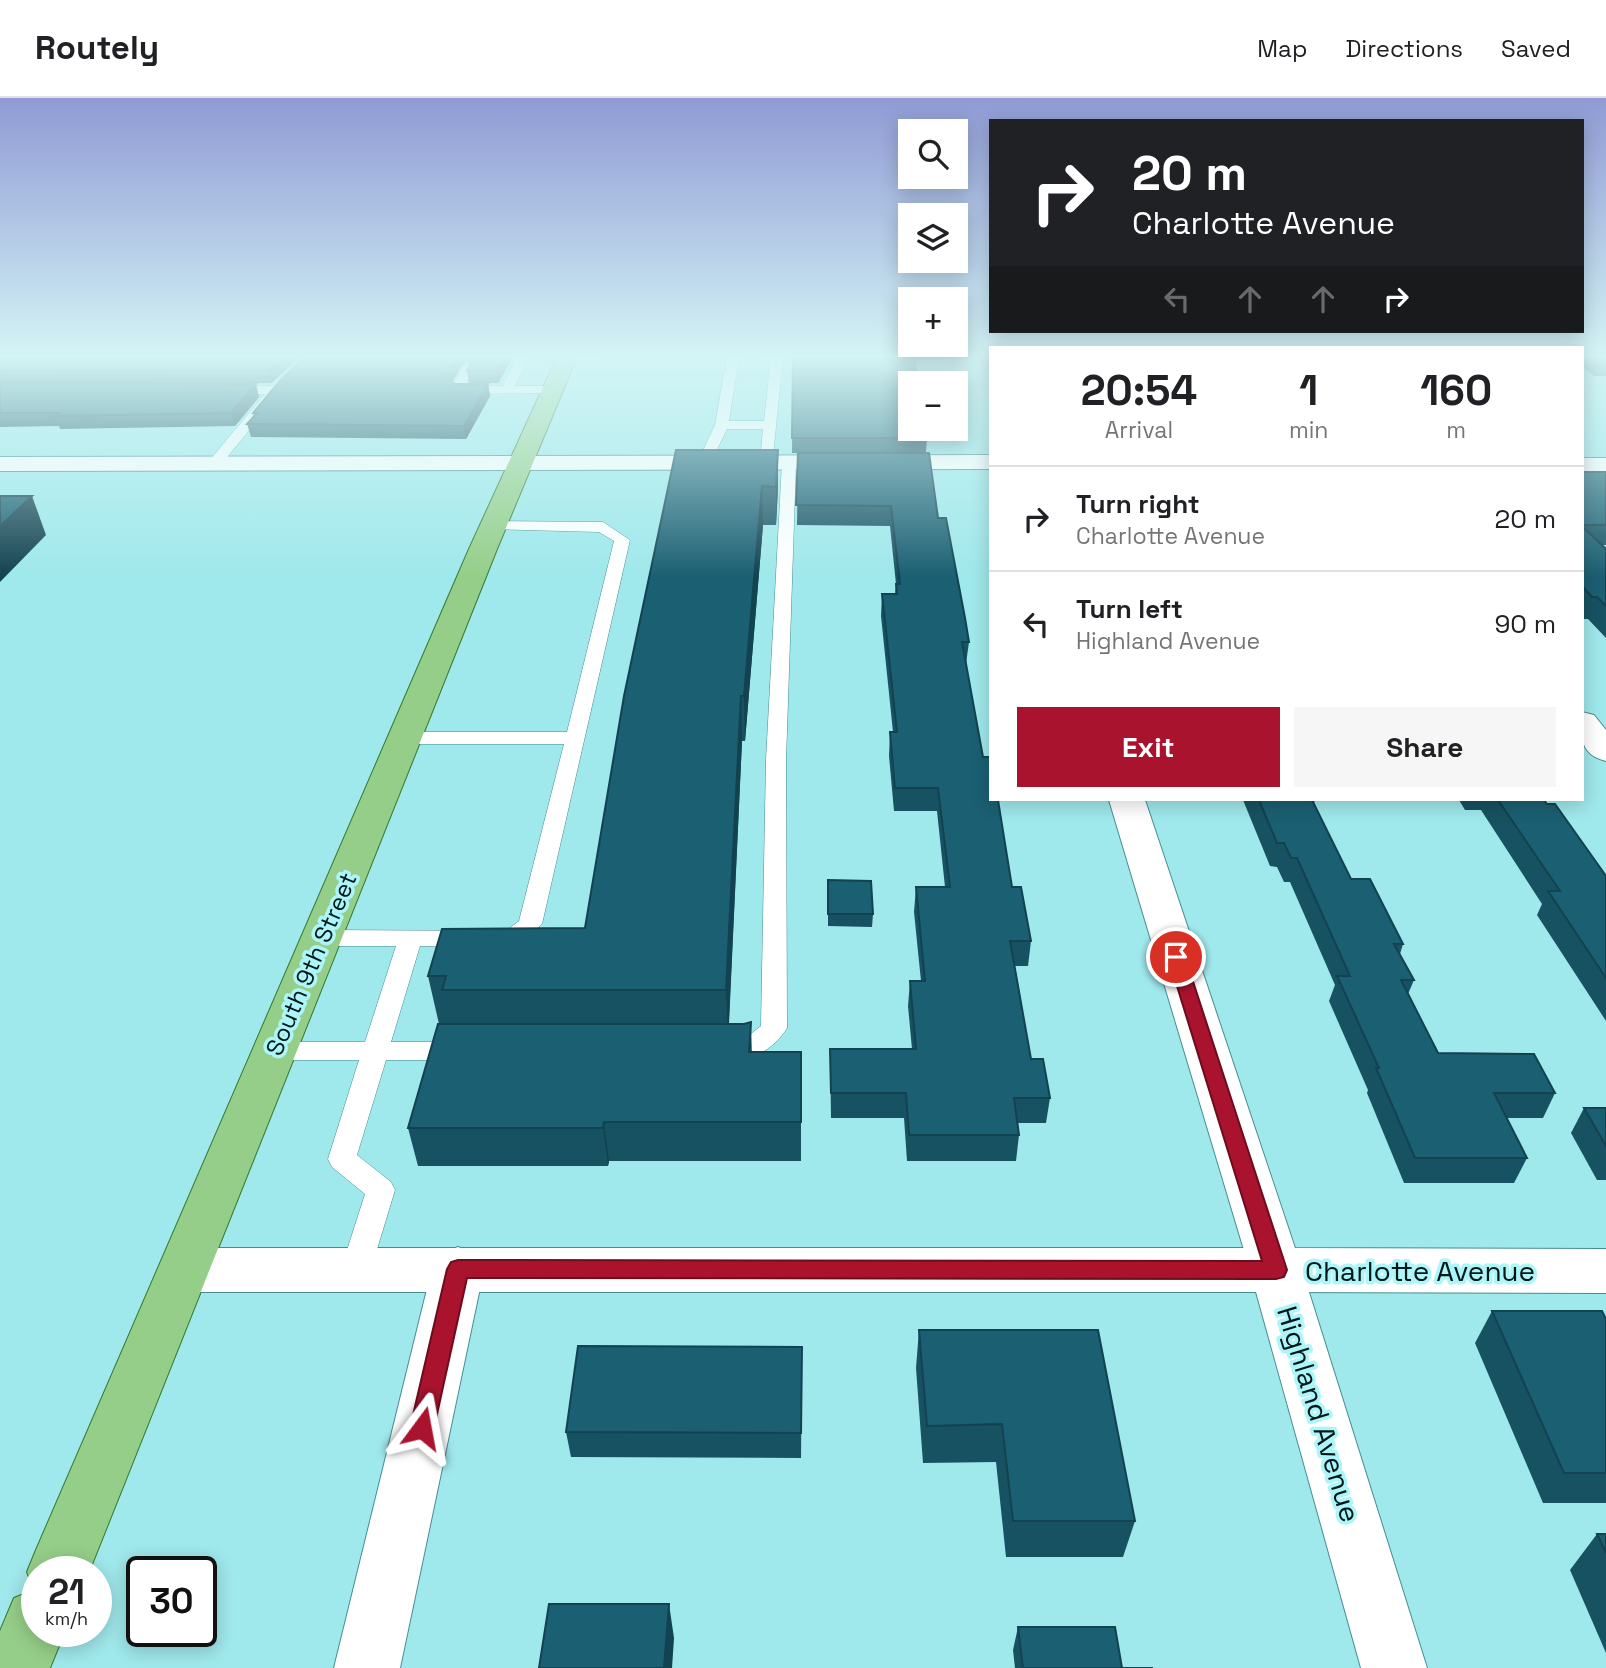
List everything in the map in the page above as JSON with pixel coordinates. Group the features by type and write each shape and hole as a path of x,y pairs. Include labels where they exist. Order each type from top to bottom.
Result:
{"main road":[{"name":"South 9th Street","path":"65,1556 493,526 535,430"},
{"path":"18,1668 27,1647"}],"street":[{"path":"0,464 989,462"},
{"path":"1584,465 1606,465"},
{"path":"1584,724 1606,751"},
{"name":"Highland Avenue","path":"1127,801 1276,1270 1394,1668"},
{"path":"367,1668 458,1269"},
{"name":"Charlotte Avenue","path":"184,1270 1606,1271"}],"lane":[{"path":"214,464 242,430"},
{"path":"704,463 720,430"},
{"path":"696,1052 745,1051 765,1040 774,1028 778,463 772,430"},
{"path":"322,938 512,939 530,925 622,540 603,527 493,526"},
{"path":"405,738 575,738"},
{"path":"356,1269 381,1190 342,1159 410,939"},
{"path":"275,1051 484,1051"}],"building":[{"path":"792,430 898,430 898,438 792,438"},
{"path":"676,450 778,450 776,487 762,486 744,696 741,696 726,990 442,990 446,976 428,976 442,929 585,928 624,696"},
{"path":"798,453 929,453 938,518 946,518 965,618 969,642 962,642 983,757 989,757 989,801 998,801 1012,887 1021,887 1031,941 1010,941 1031,1059 1043,1059 1050,1098 1014,1098 1019,1135 909,1135 906,1093 831,1093 830,1049 916,1049 910,981 925,981 916,887 950,887 938,788 895,788 890,732 897,732 882,594 897,594 896,584 900,584 891,506 796,505"},
{"path":"1584,472 1606,472 1606,525 1584,525"},
{"path":"0,496 32,496 0,526"},
{"path":"1584,528 1606,549 1606,606 1597,597 1592,597 1584,588"},
{"path":"1259,801 1312,801 1351,879 1370,879 1403,944 1394,944 1414,980 1401,980 1438,1053 1534,1054 1555,1093 1494,1093 1527,1158 1415,1158 1376,1068 1379,1068 1337,976 1350,976 1297,858 1291,858 1284,843 1277,843"},
{"path":"1499,801 1545,801 1547,804 1555,804 1606,876 1606,978 1548,891 1560,891"},
{"path":"828,880 871,881 873,914 828,914"},
{"path":"751,1022 749,1052 801,1052 801,1122 604,1122 603,1128 408,1128 438,1024"},
{"path":"1584,1108 1606,1108 1606,1146"},
{"path":"1492,1311 1602,1311 1606,1319 1606,1473 1564,1473"},
{"path":"919,1330 1098,1330 1135,1521 1013,1521 1002,1424 927,1426"},
{"path":"578,1346 802,1347 801,1433 566,1432"},
{"path":"1597,1534 1606,1534 1606,1553"},
{"path":"549,1604 669,1604 664,1668 539,1668"},
{"path":"1018,1627 1115,1627 1122,1668 1023,1668"}],"route":[{"path":"422,1428 458,1269 1276,1270 1176,957"}]}
